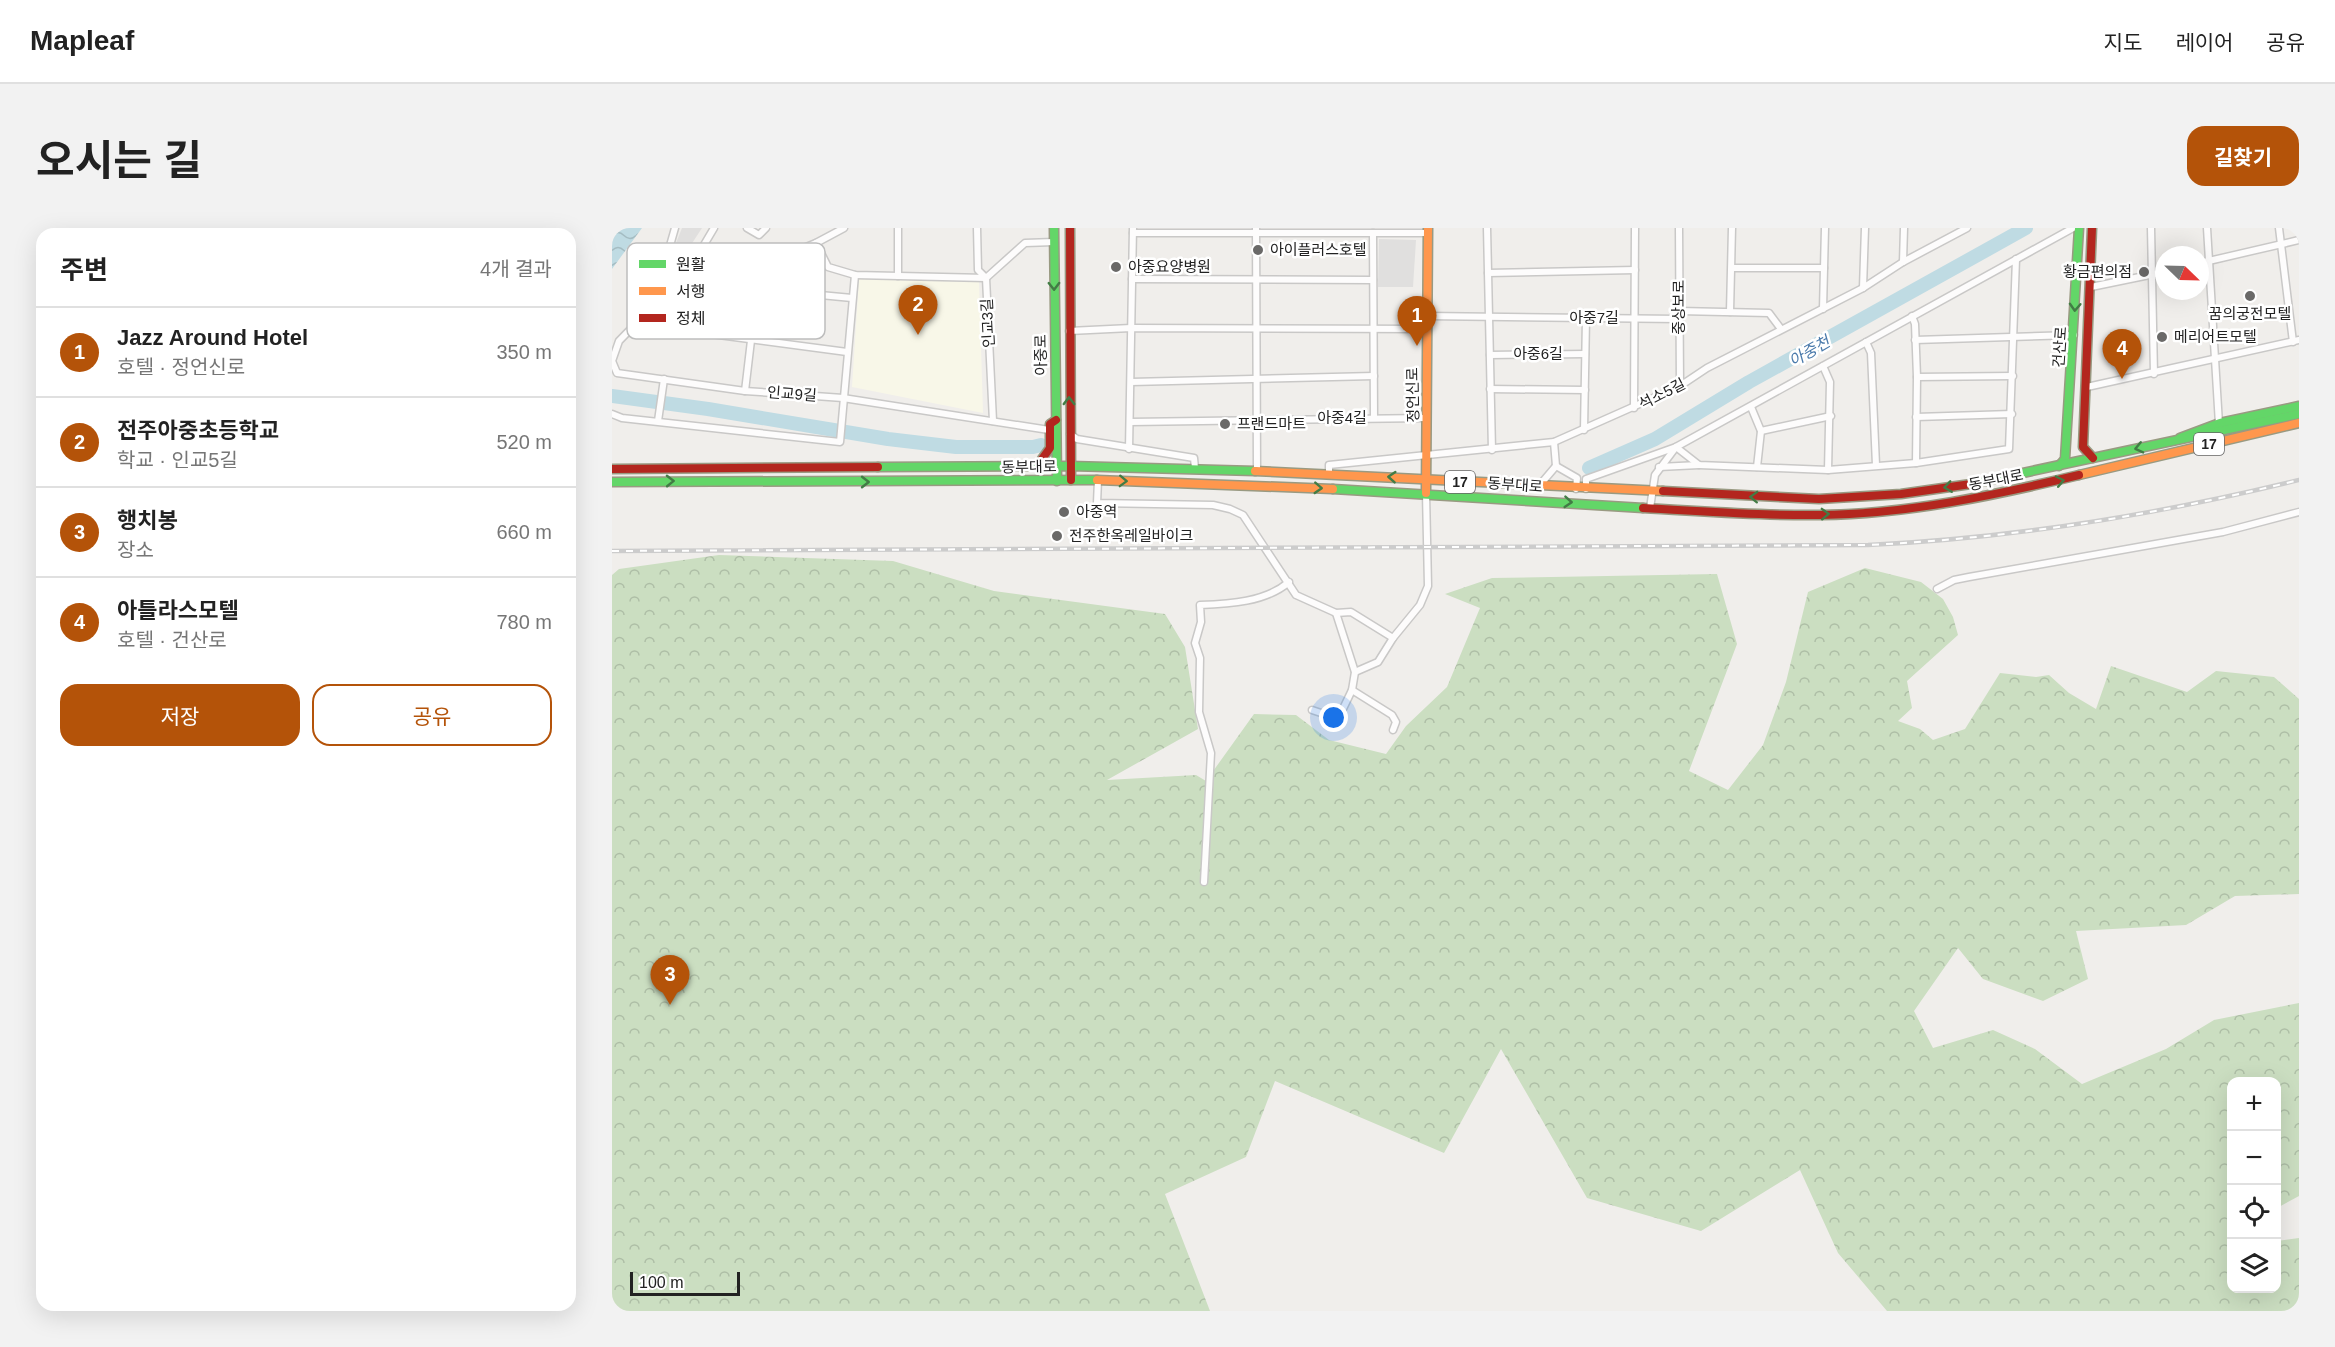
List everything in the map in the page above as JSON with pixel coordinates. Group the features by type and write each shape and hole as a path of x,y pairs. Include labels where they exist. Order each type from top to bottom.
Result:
{"main road":[{"name":"아중로","path":"1054,228 1057,480"},
{"name":"아중로","path":"1070,228 1071,480"},
{"name":"건산로","path":"2059,466 2065,459 2079,228"},
{"name":"건산로","path":"2092,228 2083,447 2093,458"},
{"name":"정언신로","path":"1426,493 1428,231"},
{"name":"동부대로","path":"2178,439 2187,433 2219,424 2299,406"},
{"name":"동부대로","path":"612,468 1070,466 1195,468 1329,473 1576,489 1819,499 1901,494 1989,482 2299,414"},
{"path":"1042,466 1042,459 1050,448 1050,424 1056,420"},
{"name":"동부대로","path":"612,482 1098,480 1426,493 1650,508 1822,515 1905,508 2007,492 2121,467 2299,423"},
{"path":"2121,467 2130,468 2299,430"}],"street":[{"path":"671,243 675,228"},
{"name":"인교9길","path":"705,243 714,228"},
{"path":"747,228 759,235 766,228"},
{"path":"816,243 844,228"},
{"path":"897,276 898,228"},
{"name":"인교3길","path":"977,228 978,270 986,278 993,421"},
{"path":"1487,228 1492,450"},
{"name":"아중7길","path":"1634,408 1635,228"},
{"name":"중상보로","path":"1679,228 1680,386"},
{"path":"1731,312 1732,228"},
{"path":"1823,309 1825,228"},
{"path":"1863,288 1864,228"},
{"path":"1903,262 1904,228"},
{"name":"석소5길","path":"1329,473 1329,465 1554,442 1680,386 1707,368 1863,288 1903,262 1967,228"},
{"path":"1556,466 1577,478 1586,478 1676,447 2073,228"},
{"path":"2151,228 2154,374"},
{"path":"2207,228 2217,359 2219,424"},
{"path":"2087,387 2296,341 2279,228"},
{"path":"1130,449 1133,231 1373,233 1428,231"},
{"path":"1256,231 1257,471"},
{"path":"1373,233 1374,418"},
{"path":"2210,261 2299,240"},
{"path":"825,261 828,267 855,275 986,278 1025,243 1054,242"},
{"path":"1659,466 1699,465 1828,470 1916,463 2008,449 2012,414 2016,259"},
{"path":"1732,268 1824,268"},
{"path":"1488,273 1635,270"},
{"path":"2091,287 2155,274"},
{"path":"612,414 840,442 855,275"},
{"path":"1132,279 1373,280"},
{"path":"825,296 852,298"},
{"name":"아중7길","path":"1489,317 1635,318 1731,312 1769,313 1781,329"},
{"path":"1426,316 1489,317"},
{"path":"1912,316 1917,377 1916,463"},
{"path":"1584,430 1586,318"},
{"name":"아중로","path":"1069,331 1131,328 1256,328"},
{"path":"1256,328 1426,329"},
{"name":"인교9길","path":"627,333 619,341 612,361 617,373 664,382 745,391 843,398 1049,430"},
{"path":"1915,340 2074,335"},
{"path":"738,339 847,352"},
{"path":"745,391 751,341"},
{"path":"1866,342 1871,353 1876,465"},
{"name":"아중6길","path":"1490,355 1585,354"},
{"path":"1823,366 1830,382 1828,470"},
{"path":"1131,382 1374,376"},
{"path":"1917,377 2013,376"},
{"path":"659,418 664,382"},
{"path":"1491,389 1585,390"},
{"path":"1751,407 1761,431 1757,467"},
{"path":"1916,417 2012,414"},
{"path":"1761,431 1831,416"},
{"name":"아중4길","path":"1130,422 1257,418 1427,418"},
{"path":"1070,434 1077,439 1194,458 1195,468"},
{"path":"1539,487 1556,466 1554,442"},
{"path":"1676,447 1699,465"},
{"path":"1650,508 1651,492 1659,466 1676,447"},
{"path":"1576,489 1577,478"},
{"path":"1586,478 1586,489"},
{"path":"1098,480 1097,503 1213,505 1230,508 1243,515 1296,595 1336,613 1351,612 1393,638"},
{"path":"1355,672 1377,662 1420,605 1428,586 1426,493"},
{"path":"1937,589 1953,580 2223,532 2299,512"},
{"path":"1204,882 1211,753 1199,712 1200,658 1195,643 1201,622 1200,605 1229,604 1277,592 1288,582"},
{"path":"1312,710 1327,715 1340,715 1352,690 1355,672 1336,613"},
{"path":"1352,690 1392,715 1396,722 1393,730"}],"shaded area":[{"path":"682,228 702,228 692,243 676,243"},
{"path":"1379,239 1416,240 1413,287 1378,287"},
{"path":"859,279 979,282 983,413 852,387"}],"green space":[{"path":"719,555 893,561 994,591 1165,614 1185,647 1198,729 1107,780 1196,775 1206,781 1254,714 1296,715 1329,740 1386,754 1406,726 1447,687 1480,608 1445,594 1492,578 1717,574 1737,644 1689,771 1728,790 1763,745 1786,682 1808,592 1865,568 1921,582 1943,599 1953,617 1958,635 1907,681 1912,708 1898,721 1920,729 1933,740 1965,729 2000,673 2036,677 2049,675 2069,693 2096,709 2111,666 2187,692 2216,671 2274,677 2299,699 2299,894 2235,896 2186,925 2076,931 2088,979 2043,1001 1983,979 1958,948 1914,1011 1933,1048 1993,1030 2035,1049 2082,1084 2166,1049 2214,1020 2299,1003 2299,1196 2281,1206 2281,1077 2227,1077 2227,1293 2281,1293 2281,1240 2299,1238 2299,1311 1887,1311 1838,1253 1800,1170 1701,1231 1587,1198 1501,1049 1444,1153 1275,1081 1246,1157 1165,1194 1210,1311 612,1311 612,575 619,569"}],"water":[{"path":"612,228 642,228 631,243 627,243 627,248 612,269"}],"waterway":[{"name":"아중천","path":"1589,468 1655,439 1749,382 2026,228"},
{"path":"612,396 708,409 888,439 956,447 1033,447 1041,445"}],"railway":[{"path":"612,551 1868,545 2032,531 2192,504 2299,480"}],"traffic: fast":[{"path":"1054,228 1057,481"},
{"path":"2059,466 2065,459 2079,228"},
{"path":"2180,438 2220,423 2299,406"},
{"path":"1971,484 2299,414"},
{"path":"878,467 1070,466 1255,471"},
{"path":"612,482 1097,480"},
{"path":"1333,489 1643,508"}],"traffic: slow":[{"path":"1426,493 1428,228"},
{"path":"2079,475 2299,423"},
{"path":"1255,471 1663,491"},
{"path":"1097,480 1333,489"}],"traffic: jam":[{"path":"1070,228 1071,480"},
{"path":"2092,228 2083,447 2093,458"},
{"path":"1042,466 1042,459 1050,448 1050,424 1056,420"},
{"path":"612,469 878,467"},
{"path":"1643,508 1777,515 1854,514 1952,502 2079,475"},
{"path":"1663,491 1819,499 1901,494 1971,484"}],"place":[{"name":"아이플러스호텔","path":"1258,250"},
{"name":"아중요양병원","path":"1116,267"},
{"name":"황금편의점","path":"2144,272"},
{"name":"꿈의궁전모텔","path":"2250,296"},
{"name":"전주아중초등학교","path":"918,335"},
{"name":"메리어트모텔","path":"2162,337"},
{"name":"Jazz Around Hotel","path":"1417,346"},
{"name":"아틀라스모텔","path":"2122,379"},
{"name":"프랜드마트","path":"1225,424"},
{"name":"아중역","path":"1064,512"},
{"name":"전주한옥레일바이크","path":"1057,536"},
{"name":"행치봉","path":"670,1005"}]}
